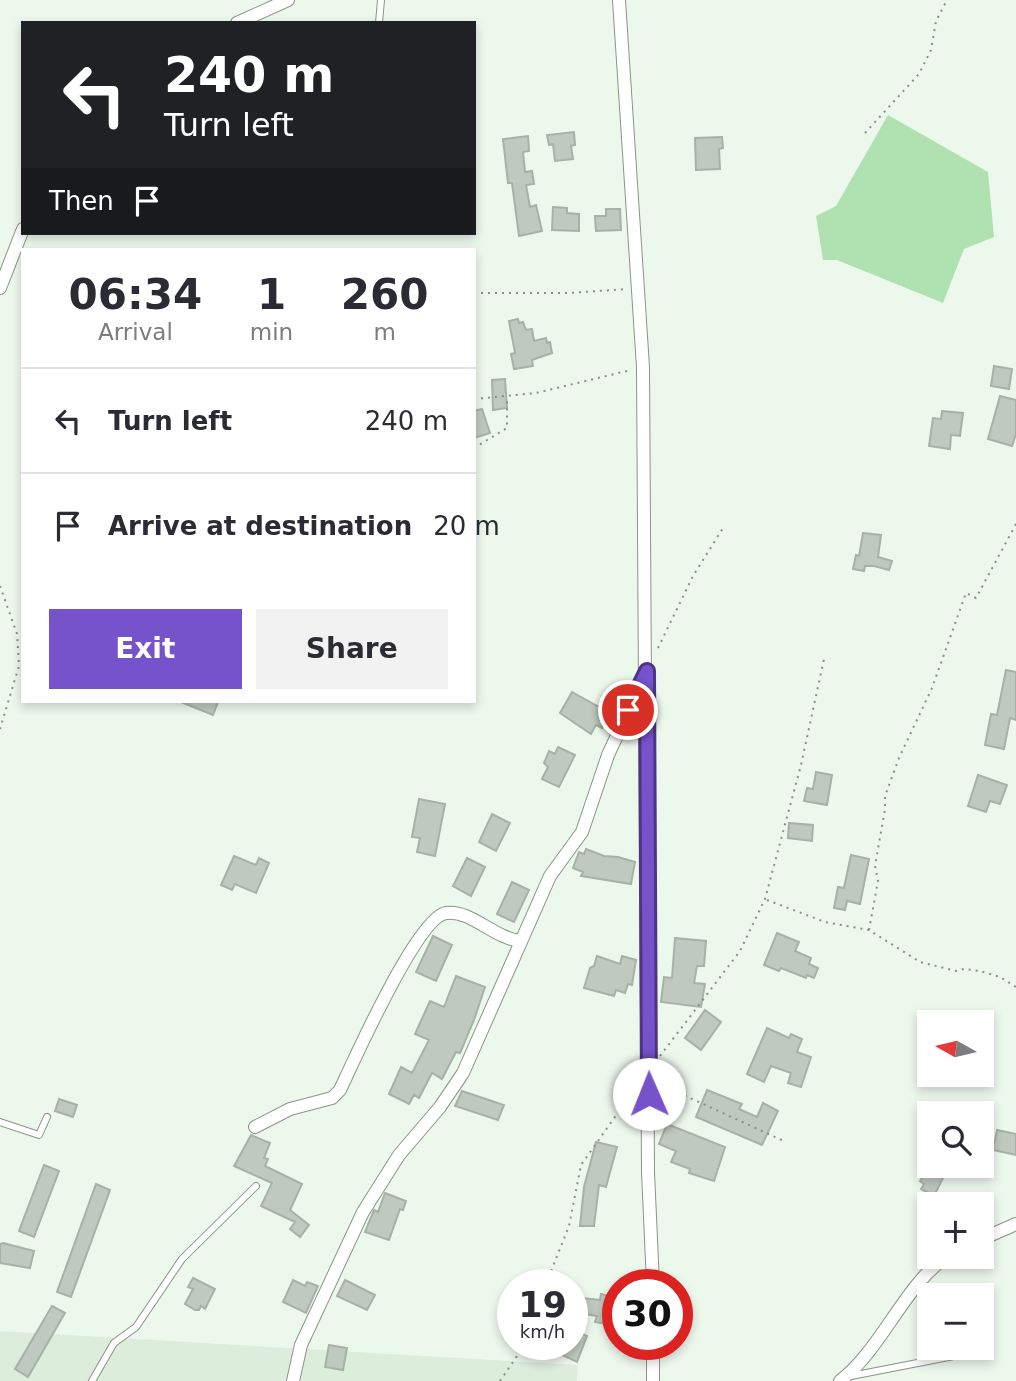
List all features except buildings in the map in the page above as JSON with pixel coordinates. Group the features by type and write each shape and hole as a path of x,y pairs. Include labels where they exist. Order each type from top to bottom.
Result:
{"street":[{"path":"241,21 288,0"},
{"path":"619,0 640,288 643,368 647,671 648,1172 652,1269"},
{"path":"0,288 21,234"},
{"path":"293,1381 301,1345 315,1320 363,1212 400,1155 440,1107 463,1073 550,876 582,832 608,755 647,671"},
{"path":"256,1127 290,1109 332,1098 340,1090 401,966 439,915 456,914 503,937 521,941"},
{"path":"994,1233 1016,1224"},
{"path":"841,1380 871,1350 908,1298 936,1269"},
{"path":"653,1360 653,1381"}],"lane":[{"path":"379,21 381,0"},
{"path":"0,1122 39,1135 47,1117"},
{"path":"92,1381 114,1343 136,1327 182,1259 256,1186"},
{"path":"841,1380 936,1360"}],"path":[{"path":"865,134 919,74 931,50 936,21 947,0"},
{"path":"476,293 569,293 640,288"},
{"path":"476,399 536,393 643,368"},
{"path":"476,446 507,428 507,396"},
{"path":"869,930 878,881 875,866 885,796 932,688 966,593 976,598 1016,524"},
{"path":"658,647 693,576 723,528"},
{"path":"0,586 17,634 19,666 0,729"},
{"path":"552,1269 569,1226 581,1165 629,1097 649,1083 740,951 765,899 801,765 824,659"},
{"path":"765,899 825,922 869,930 920,962 956,971 964,968 980,971 1000,977 1016,987"},
{"path":"649,1083 663,1086 786,1142"},
{"path":"500,1381 514,1360"}],"shaded area":[{"path":"0,1331 578,1365 577,1381 0,1381"}],"green space":[{"path":"888,115 988,172 994,237 964,249 943,303 837,260 823,260 816,216 836,206"}],"route":[{"path":"628,710 647,671 649,1094"}]}
